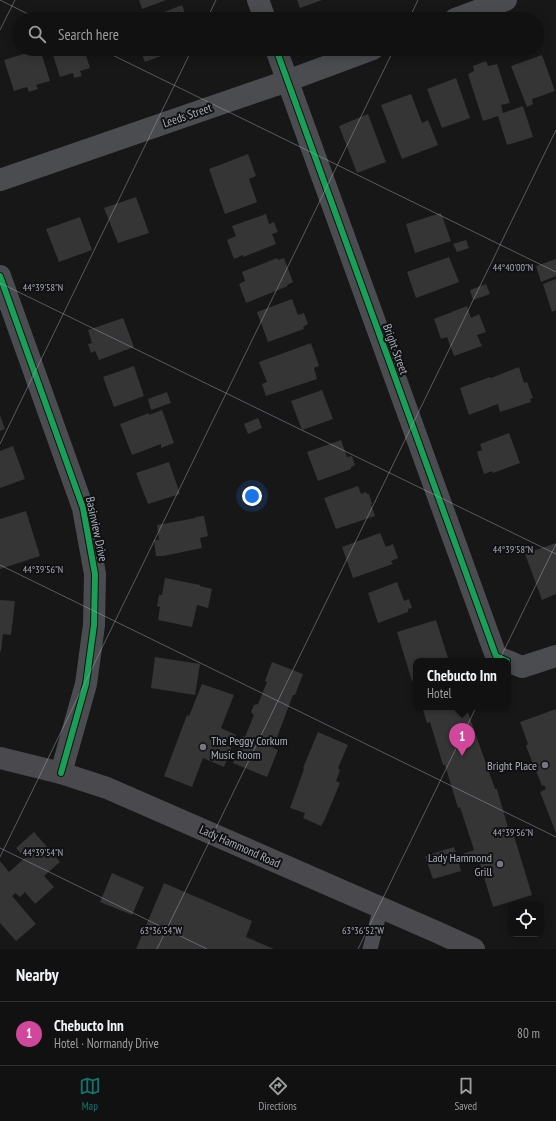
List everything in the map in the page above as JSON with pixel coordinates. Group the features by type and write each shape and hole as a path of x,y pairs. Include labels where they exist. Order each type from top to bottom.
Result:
{"main road":[{"name":"Lady Hammond Road","path":"0,758 60,773 113,791 474,949"}],"street":[{"path":"258,0 262,12"},
{"path":"474,12 506,0"},
{"name":"Bright Street","path":"278,56 504,658"},
{"name":"Leeds Street","path":"0,180 287,81 354,56"},
{"name":"Basinview Drive","path":"0,276 83,508 95,574 94,624 86,684 60,773"},
{"path":"511,662 522,667 556,656"}],"lane":[{"path":"370,949 381,907"}],"building":[{"path":"139,0 166,0 142,9"},
{"path":"297,0 322,0 300,8"},
{"path":"182,5 184,12 164,12"},
{"path":"17,56 42,56 50,81 36,85 38,89 29,92 27,87 14,91 4,60"},
{"path":"53,56 86,56 90,68 80,71 82,76 74,78 73,73 60,77"},
{"path":"143,56 161,56 145,62"},
{"path":"542,56 555,91 532,99 533,104 527,107 511,66"},
{"path":"486,61 488,66 497,64 510,103 501,105 503,113 523,106 533,137 507,145 498,116 483,121 468,74 474,71 473,66"},
{"path":"456,78 470,118 442,128 427,89"},
{"path":"411,94 422,123 428,120 438,145 402,159 381,105"},
{"path":"368,114 386,162 357,173 339,126"},
{"path":"248,154 256,176 249,179 257,202 225,214 209,169"},
{"path":"136,197 149,233 118,243 104,208"},
{"path":"441,213 451,241 415,253 406,224"},
{"path":"266,214 269,224 274,222 278,232 272,234 276,244 234,259 227,240 236,236 232,226"},
{"path":"80,217 92,250 59,262 46,229"},
{"path":"466,240 469,248 457,252 453,244"},
{"path":"449,257 459,282 416,298 407,272"},
{"path":"277,258 278,260 284,258 293,282 287,285 288,286 246,303 239,284 245,281 242,272"},
{"path":"556,259 556,276 541,282 536,266"},
{"path":"556,279 556,310 552,312 543,284"},
{"path":"486,284 490,294 473,300 470,290"},
{"path":"292,299 298,315 304,313 308,324 303,327 304,329 268,342 257,312"},
{"path":"467,306 471,318 479,314 486,332 477,335 482,346 454,356 447,337 441,339 434,319"},
{"path":"123,318 134,347 99,360 95,351 91,353 88,344 92,343 88,330"},
{"path":"311,343 319,366 314,368 317,379 266,396 262,384 267,382 259,362"},
{"path":"134,366 144,396 114,407 103,377"},
{"path":"519,367 524,383 527,382 533,398 530,399 531,402 500,412 498,404 469,415 460,388"},
{"path":"322,390 333,419 302,430 291,401"},
{"path":"167,392 171,403 151,410 148,399"},
{"path":"162,410 174,443 161,448 161,444 132,455 120,424 149,413 149,415"},
{"path":"0,415 5,429 0,431"},
{"path":"258,418 262,428 248,434 244,424"},
{"path":"509,433 520,463 493,473 492,471 484,474 477,452 482,450 480,444"},
{"path":"341,440 347,457 352,456 355,465 351,467 351,469 318,481 307,452"},
{"path":"13,446 25,479 0,488 0,451"},
{"path":"169,462 180,494 148,504 136,473"},
{"path":"358,486 361,494 366,492 369,494 375,516 336,529 324,498"},
{"path":"26,511 40,556 0,569 0,519"},
{"path":"204,516 208,536 200,538 202,548 156,556 154,540 159,540 157,525"},
{"path":"380,533 386,547 393,544 398,558 391,561 393,564 353,578 342,547"},
{"path":"556,543 556,594 542,600 525,554"},
{"path":"165,578 212,589 208,608 197,605 192,627 158,620 160,607 157,606 159,595 162,595"},
{"path":"397,582 404,601 409,599 412,608 408,609 408,612 378,623 368,593"},
{"path":"0,600 15,601 11,635 3,634 1,651 0,651"},
{"path":"436,620 448,658 413,658 412,681 397,632"},
{"path":"155,657 200,664 195,695 151,688"},
{"path":"272,662 303,674 295,695 293,695 273,748 278,750 267,777 233,763 243,736 245,737 254,715 251,712 254,705 258,704 267,682 265,681"},
{"name":"The Peggy Corkum Music Room","path":"202,684 234,695 221,728 236,735 224,767 203,758 192,787 164,776 187,715 189,716"},
{"name":"Bright Place","path":"556,709 556,833 540,792 546,789 544,785 542,786 526,746 528,744 520,722"},
{"path":"423,710 467,710 495,789 497,789 511,838 514,836 532,895 508,901 508,902 493,907 478,857 459,863 461,871 433,879 425,856 454,847 457,856 474,850 460,807 458,808 445,765 443,765 430,722 427,723"},
{"path":"318,732 348,745 338,768 340,770 336,781 340,783 321,826 303,818 305,813 290,808 304,769 303,768"},
{"path":"34,832 60,862 44,876 54,887 35,904 25,892 20,897 15,893 12,896 36,924 16,941 0,923 0,861 9,872 25,858 16,848"},
{"path":"112,873 144,887 132,915 100,902"},
{"path":"164,883 252,921 246,937 274,949 136,949"}],"cycle path":[{"path":"279,56 496,656 500,658"},
{"path":"0,276 83,508 95,574 94,625 86,684 61,773"}],"place":[{"name":"The Peggy Corkum Music Room","path":"203,747"},
{"name":"Chebucto Inn","path":"462,756"},
{"name":"Bright Place","path":"545,765"},
{"name":"Lady Hammond Grill","path":"500,864"}]}
